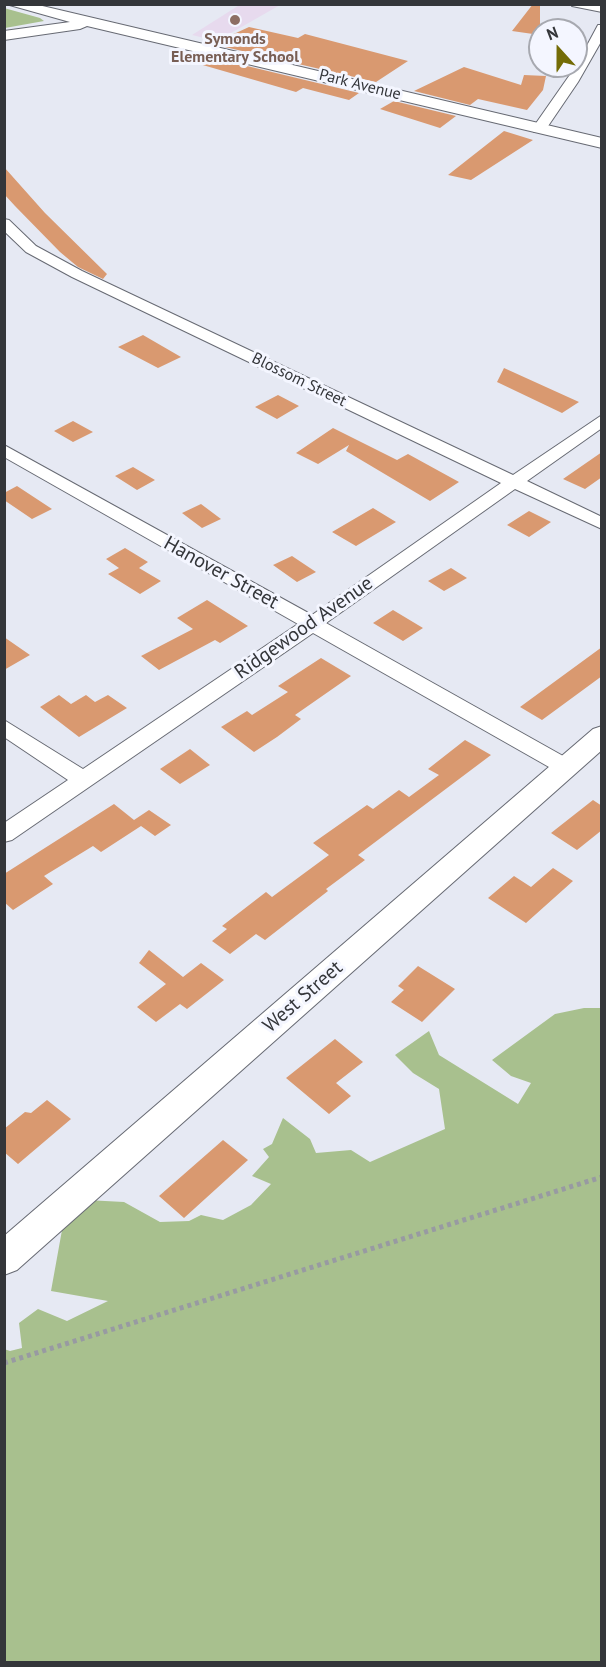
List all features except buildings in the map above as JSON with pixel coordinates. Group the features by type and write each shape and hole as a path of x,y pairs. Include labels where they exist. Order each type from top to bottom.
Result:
{"street":[{"name":"Park Avenue","path":"13,4 602,143"},
{"path":"576,4 602,9"},
{"path":"35,32 66,16"},
{"path":"4,36 94,22"},
{"path":"539,129 572,82 602,28"},
{"name":"Blossom Street","path":"4,223 31,249 60,266 602,524"},
{"name":"Ridgewood Avenue","path":"4,834 312,624 602,420"},
{"name":"Hanover Street","path":"4,450 564,766"},
{"path":"4,728 82,779"},
{"name":"West Street","path":"5,1258 602,735"}],"path":[{"path":"4,1363 602,1178"}],"shaded area":[{"name":"Symonds Elementary School","path":"241,4 280,5 217,41 192,35"}],"green space":[{"path":"4,8 40,18 44,21 5,28"},
{"path":"584,1008 601,1008 601,1662 5,1662 4,1349 10,1351 22,1348 19,1323 38,1309 67,1321 108,1301 51,1291 64,1219 86,1200 124,1202 160,1222 189,1221 201,1215 223,1220 251,1205 271,1184 252,1176 269,1157 263,1149 272,1144 283,1118 310,1139 316,1153 351,1150 370,1162 445,1129 439,1089 413,1073 395,1055 429,1031 439,1055 518,1104 531,1083 511,1076 492,1060 555,1014"}],"place":[{"name":"Symonds Elementary School","path":"235,20"}]}
